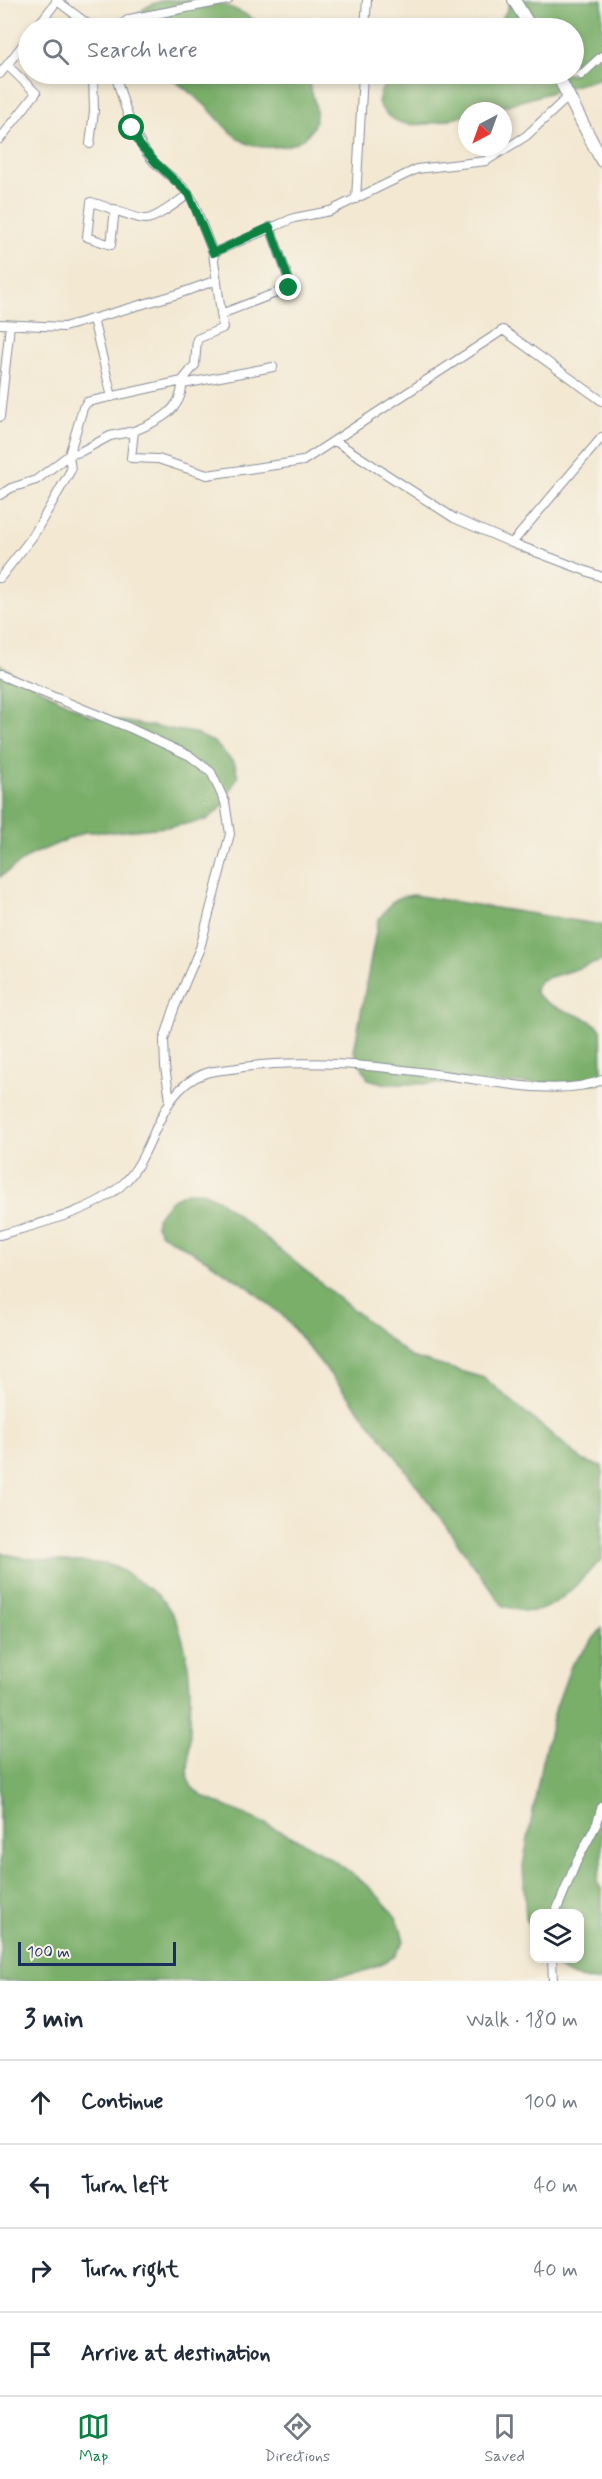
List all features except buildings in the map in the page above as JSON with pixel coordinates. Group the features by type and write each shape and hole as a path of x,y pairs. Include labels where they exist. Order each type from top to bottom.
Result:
{"street":[{"path":"134,18 228,0"},
{"path":"366,18 367,0"},
{"path":"514,0 525,18"},
{"path":"44,18 57,1 80,18"},
{"path":"0,74 18,51"},
{"path":"584,72 602,56"},
{"path":"7,65 18,76"},
{"path":"0,139 36,93 27,84"},
{"path":"90,144 94,111 93,84"},
{"path":"0,495 36,480 69,455 80,452 110,436 134,431 155,423 166,416 182,398 182,383 195,364 197,339 223,328 213,253 189,194 140,145 118,84"},
{"path":"356,199 362,84"},
{"path":"562,84 602,161"},
{"path":"213,253 294,218 330,211 417,169 486,161 526,136 569,96"},
{"path":"115,209 111,244 87,237 91,202 115,209 146,220 189,194"},
{"path":"221,314 289,288 290,283 270,227"},
{"path":"0,417 5,325 64,327 178,294 217,280"},
{"path":"93,319 112,397"},
{"path":"134,431 131,458 158,459 207,476 303,461 503,330 602,401"},
{"path":"0,578 33,536 71,470 69,455 83,408 87,402 273,367"},
{"path":"512,543 602,437"},
{"path":"335,441 454,518 512,543 602,576"},
{"path":"0,675 130,728 190,756 211,772 225,802 230,834 200,948 174,1010 165,1040 165,1067 170,1100"},
{"path":"0,1236 67,1214 112,1193 141,1164 170,1100 186,1084 206,1073 287,1063 407,1070 548,1088 595,1083 602,1080"},
{"path":"557,1909 576,1863 597,1823 602,1806"},
{"path":"552,1963 553,1981"}],"green space":[{"path":"164,0 206,1 229,7 251,18 135,18 153,4"},
{"path":"510,0 602,0 602,78 584,83 584,18 503,17"},
{"path":"178,84 309,84 316,107 316,115 311,131 304,138 286,146 262,147 251,145 235,136 206,106"},
{"path":"385,84 581,84 512,104 458,102 458,117 418,125 395,120 385,113 378,102"},
{"path":"0,664 18,677 90,716 194,733 214,742 235,764 238,776 221,808 206,820 176,826 114,832 85,832 31,855 0,877"},
{"path":"413,895 602,925 602,961 541,980 535,992 550,1004 585,1018 601,1029 602,1079 597,1083 387,1084 368,1079 354,1051 378,920 392,902 400,897"},
{"path":"187,1192 203,1192 219,1200 411,1357 484,1378 584,1461 602,1466 602,1559 565,1595 549,1606 540,1610 522,1611 503,1606 389,1447 283,1316 248,1287 161,1234 156,1226 156,1219 171,1200"},
{"path":"0,1552 26,1558 110,1565 128,1574 160,1597 173,1615 182,1636 187,1659 190,1684 188,1779 192,1787 202,1796 307,1844 356,1876 377,1895 398,1921 404,1941 394,1957 364,1972 301,1981 0,1981"},
{"path":"602,1628 602,1863 597,1881 602,1891 602,1981 572,1976 559,1970 551,1963 584,1963 584,1909 530,1909 530,1928 526,1919 523,1866 542,1761 556,1707 571,1666"}],"route":[{"path":"132,128 140,145 189,194 213,253 270,227 290,283 289,288"}]}
